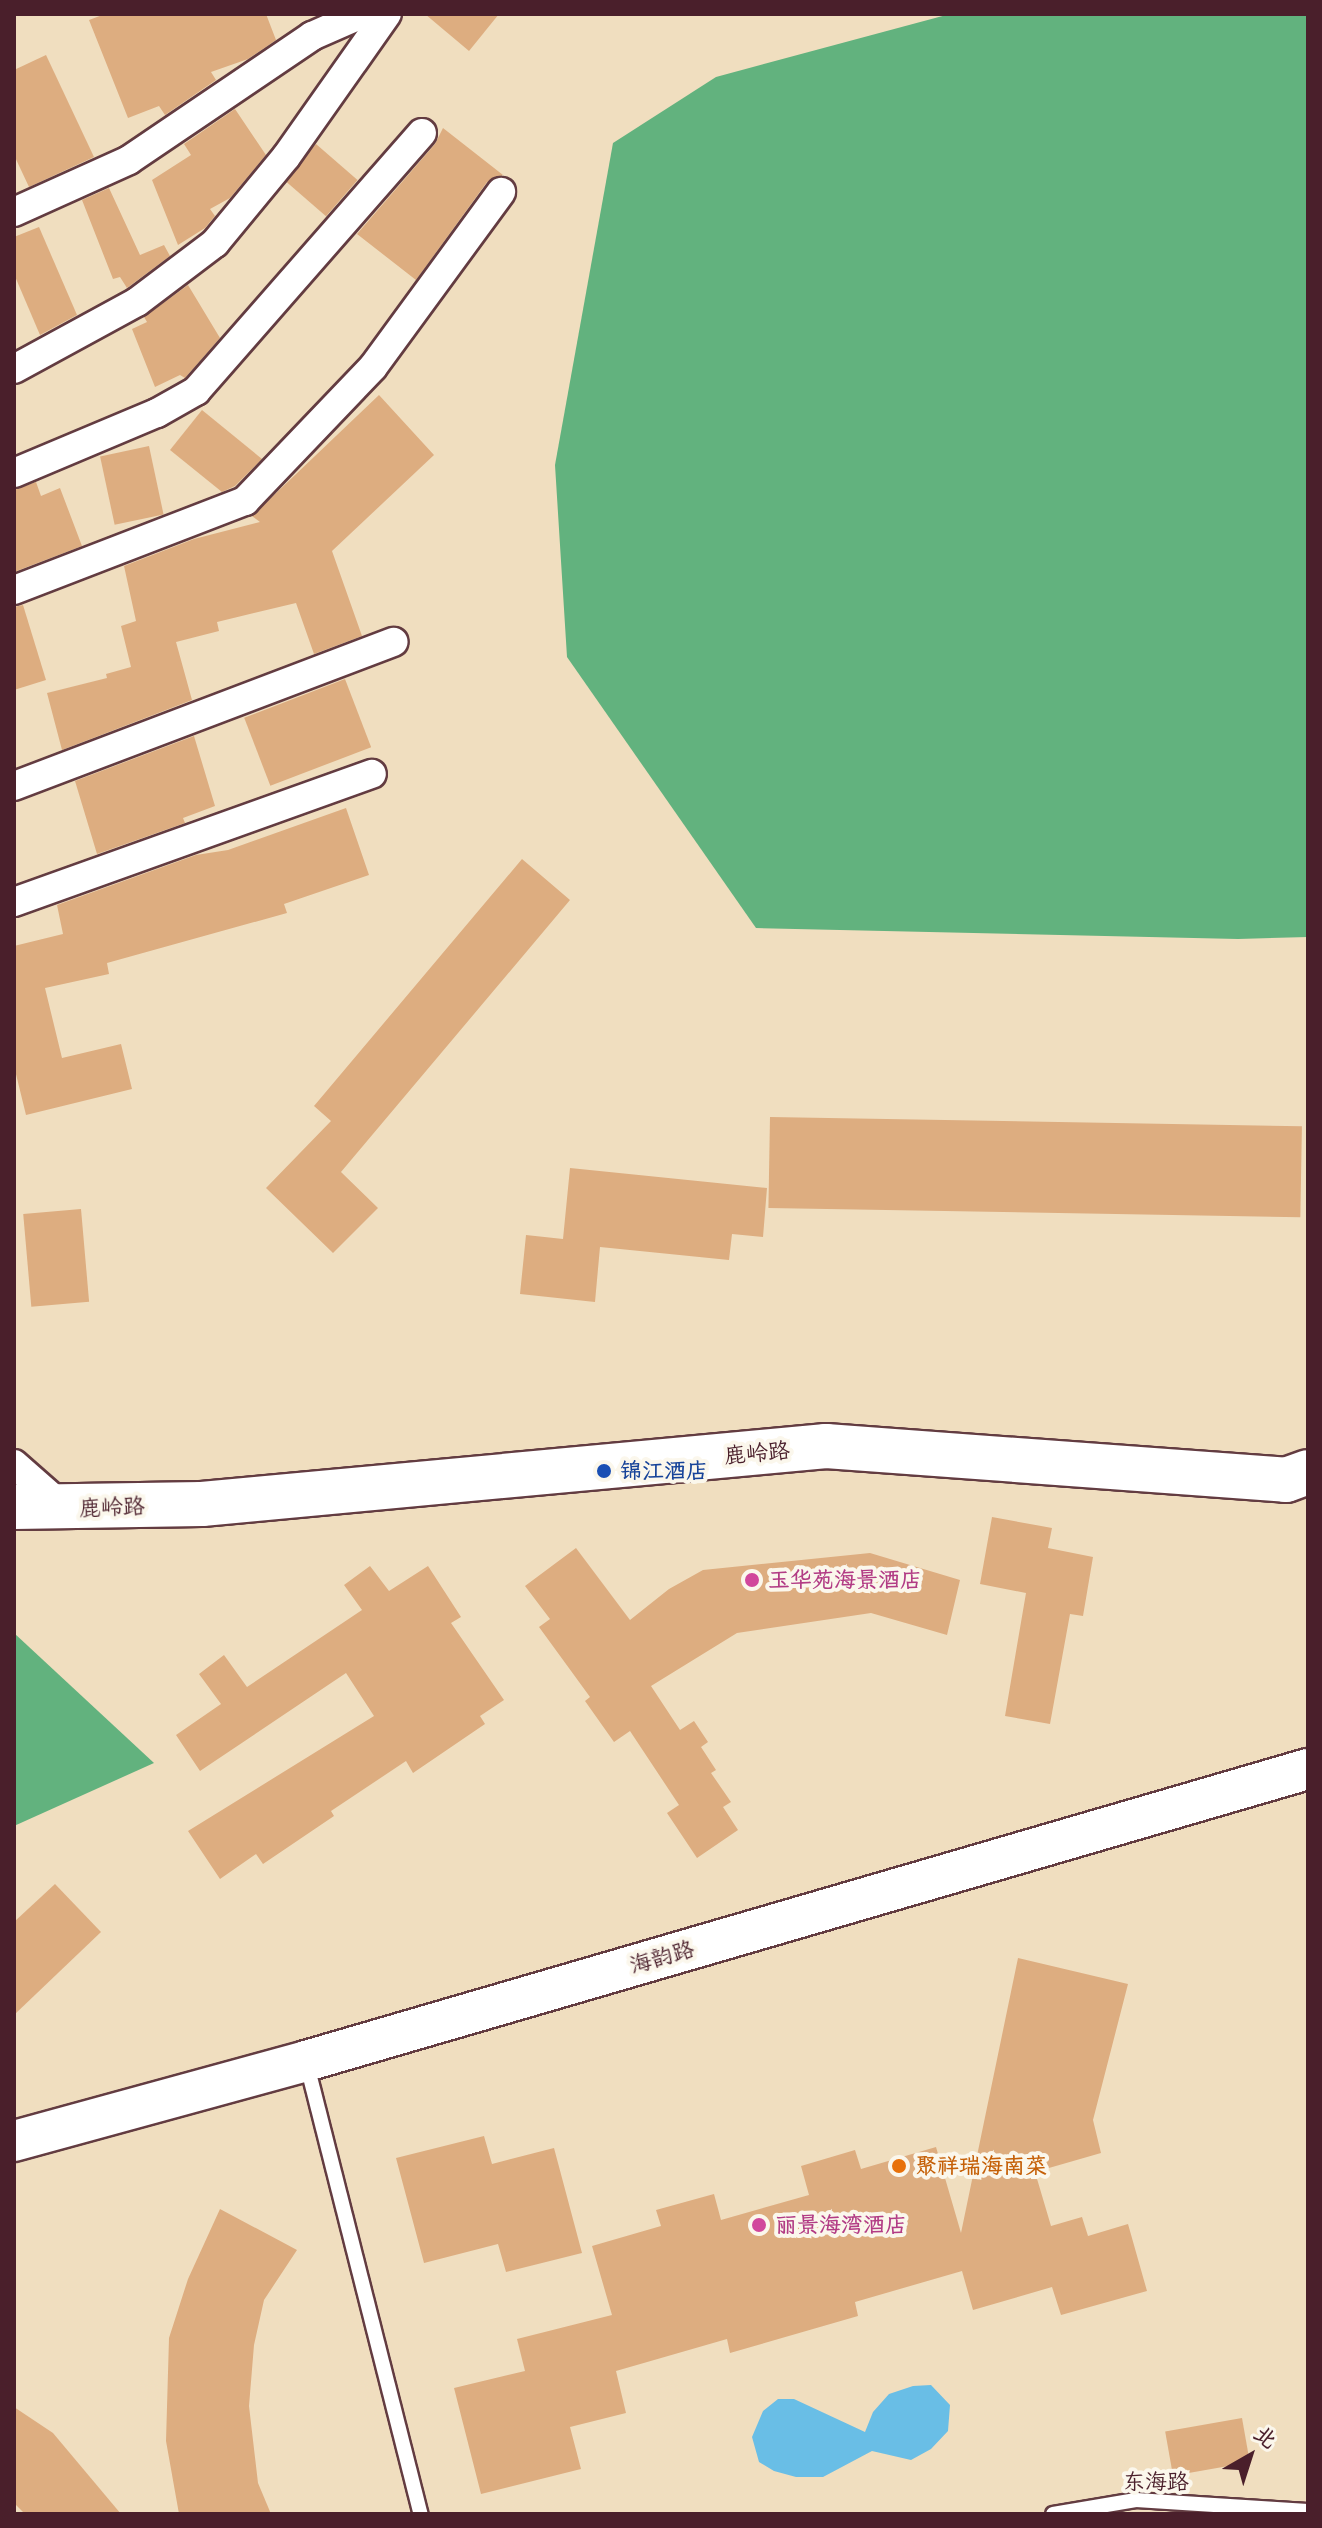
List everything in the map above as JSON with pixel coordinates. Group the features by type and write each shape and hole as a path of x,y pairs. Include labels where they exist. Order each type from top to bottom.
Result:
{"main road":[{"name":"鹿岭路","path":"14,1507 202,1504 826,1446 1286,1480 1308,1472"}],"street":[{"path":"14,212 129,160 312,36 362,14"},
{"path":"14,369 137,302 215,243 286,157 387,14"},
{"path":"14,473 157,413 196,391 422,133"},
{"path":"14,590 245,501 373,367 501,192"},
{"path":"14,786 394,642"},
{"path":"14,902 372,774"},
{"path":"14,1464 64,1508"},
{"name":"海韵路","path":"14,2141 306,2061 1308,1769"}],"lane":[{"path":"306,2061 421,2514"},
{"name":"东海路","path":"1053,2514 1136,2500 1308,2511"}],"green space":[{"path":"950,14 1308,14 1308,937 1238,939 756,928 567,657 555,465 613,143 716,77"},
{"path":"14,1633 154,1763 14,1826"}],"water":[{"path":"931,2385 950,2405 948,2431 931,2449 911,2460 872,2451 823,2477 796,2477 774,2471 759,2462 752,2437 763,2411 778,2399 794,2399 865,2432 873,2412 889,2394 913,2386"}],"building":[{"path":"105,14 266,14 276,40 248,59 211,72 216,80 165,115 159,106 128,118 89,20"},
{"path":"425,14 499,14 469,51"},
{"path":"46,55 94,157 29,187 14,155 14,70"},
{"path":"235,109 266,155 230,198 210,209 215,216 205,228 178,245 152,180 191,155 184,144"},
{"path":"443,128 503,175 487,182 416,280 357,234 435,144"},
{"path":"316,144 358,180 326,216 285,180"},
{"path":"109,188 140,255 164,245 170,256 127,288 120,277 113,279 82,200"},
{"path":"39,227 77,315 40,335 14,274 14,237"},
{"path":"188,285 220,338 185,378 180,375 155,387 132,329 147,322 144,317"},
{"path":"379,395 434,455 332,551 362,636 314,654 296,603 217,622 219,631 176,642 192,700 62,750 47,693 107,678 106,674 131,667 121,626 136,621 124,566 194,539 260,522 252,516"},
{"path":"202,410 262,459 235,486 222,492 170,450"},
{"path":"149,446 164,514 115,525 100,456"},
{"path":"36,482 41,496 60,488 82,546 14,572 14,490"},
{"path":"23,605 46,680 14,690 14,607"},
{"path":"345,679 371,747 270,786 244,718"},
{"path":"194,736 215,806 183,818 185,823 97,854 75,781"},
{"path":"346,808 369,875 284,904 287,913 107,963 109,974 45,988 62,1058 121,1044 132,1089 26,1115 14,1066 14,946 63,934 57,905 196,855 228,850"},
{"path":"522,859 570,900 341,1172 378,1208 333,1253 266,1188 331,1121 314,1106"},
{"path":"770,1117 1302,1126 1300,1217 768,1208"},
{"path":"570,1168 767,1188 763,1237 732,1234 729,1260 600,1247 595,1302 520,1294 526,1235 563,1239"},
{"path":"81,1209 89,1302 31,1307 23,1214"},
{"path":"992,1517 1052,1528 1048,1548 1093,1557 1083,1616 1070,1614 1050,1724 1005,1716 1026,1593 980,1584"},
{"path":"576,1548 630,1620 669,1589 703,1570 870,1553 960,1580 947,1635 871,1613 737,1633 651,1686 680,1730 694,1721 708,1742 701,1747 716,1770 711,1773 731,1802 723,1807 738,1830 697,1858 667,1813 679,1805 630,1731 614,1742 585,1701 590,1697 539,1627 550,1619 525,1586"},
{"path":"370,1566 389,1591 428,1566 461,1617 451,1623 504,1700 480,1716 485,1724 413,1773 406,1761 331,1811 334,1816 263,1864 256,1854 220,1879 188,1831 374,1716 346,1673 200,1771 176,1735 221,1704 199,1674 224,1655 247,1687 362,1610 344,1585"},
{"path":"55,1884 101,1932 14,2015 14,1922"},
{"path":"1018,1958 1128,1984 1093,2120 1101,2153 1035,2172 1051,2226 1082,2217 1088,2236 1128,2224 1147,2291 1061,2315 1052,2287 973,2310 962,2271 855,2302 858,2316 730,2353 727,2339 616,2371 626,2413 570,2427 581,2469 481,2494 454,2388 525,2371 517,2339 612,2315 592,2246 661,2226 656,2210 714,2194 721,2220 809,2195 801,2166 855,2150 861,2169 936,2147 961,2233"},
{"path":"484,2136 492,2164 554,2148 582,2253 506,2272 498,2244 424,2263 396,2158"},
{"path":"220,2209 297,2250 264,2300 254,2345 249,2406 258,2483 271,2514 179,2514 166,2441 169,2338 188,2279"},
{"path":"14,2407 53,2433 121,2514 25,2514 14,2503"},
{"path":"1242,2418 1250,2462 1173,2476 1165,2432"}],"place":[{"name":"锦江酒店","path":"604,1471"},
{"name":"玉华苑海景酒店","path":"752,1580"},
{"name":"聚祥瑞海南菜","path":"899,2166"},
{"name":"丽景海湾酒店","path":"759,2225"}]}
